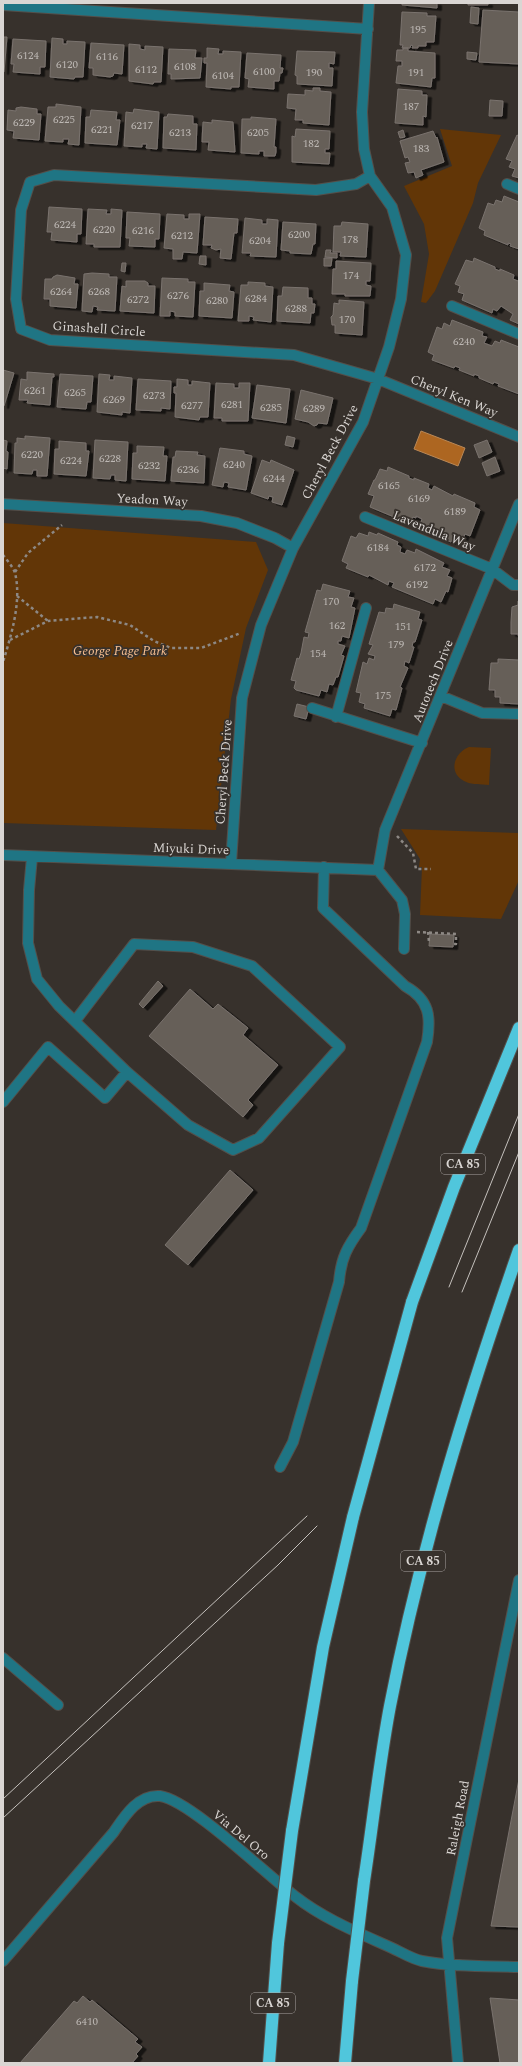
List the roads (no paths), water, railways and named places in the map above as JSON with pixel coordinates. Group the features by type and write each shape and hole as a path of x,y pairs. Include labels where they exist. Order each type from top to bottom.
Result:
{"highway":[{"name":"CA 85","path":"269,2063 278,1943 292,1831 324,1647 353,1517 412,1302 454,1187 519,1028"},
{"name":"CA 85","path":"344,2063 364,1881 390,1707 419,1576 449,1466 481,1359 519,1250"}],"street":[{"name":"Cheryl Beck Drive","path":"231,863 242,698 261,625 293,548 363,422 390,347 401,299 406,255 392,207 370,176 364,149 362,112 370,3"},
{"path":"3,5 368,29"},
{"name":"Ginashell Circle","path":"370,176 356,184 316,190 54,175 30,182 21,210 16,299 21,329 50,340 294,355 378,379"},
{"path":"507,184 519,189"},
{"path":"452,306 519,334"},
{"name":"Cheryl Ken Way","path":"378,379 519,437"},
{"name":"Yeadon Way","path":"3,504 201,516 237,523 275,538 293,548"},
{"name":"Autotech Drive","path":"378,870 385,830 519,504"},
{"name":"Lavendula Way","path":"365,517 492,569 512,585 519,585"},
{"path":"336,717 366,608"},
{"path":"441,696 482,713 519,714"},
{"path":"312,708 336,717 422,742"},
{"name":"Miyuki Drive","path":"3,855 378,870"},
{"path":"32,857 29,890 28,943 37,979 59,1006 127,1072 188,1125 233,1150 259,1138 340,1047 252,966 193,947 134,944 75,1021"},
{"path":"280,1467 293,1442 339,1282 340,1266 347,1247 361,1228 427,1042 430,1021 425,1005 417,992 405,986 323,908 324,867"},
{"path":"378,870 402,900 405,914 404,949"},
{"path":"3,1102 48,1047 105,1098 127,1072"},
{"name":"Raleigh Road","path":"458,2063 447,1938 519,1580"},
{"path":"3,1658 58,1705"},
{"name":"Via Del Oro","path":"3,1961 112,1833 126,1813 138,1803 149,1797 161,1796 186,1807 296,1898 331,1919 422,1961 450,1964 519,1967"}],"tram line":[{"path":"449,1287 519,1114"},
{"path":"462,1292 519,1152"},
{"path":"3,1799 307,1516"},
{"path":"3,1818 278,1565 317,1526"}],"park label":[{"name":"George Page Park","path":"120,651"}]}
